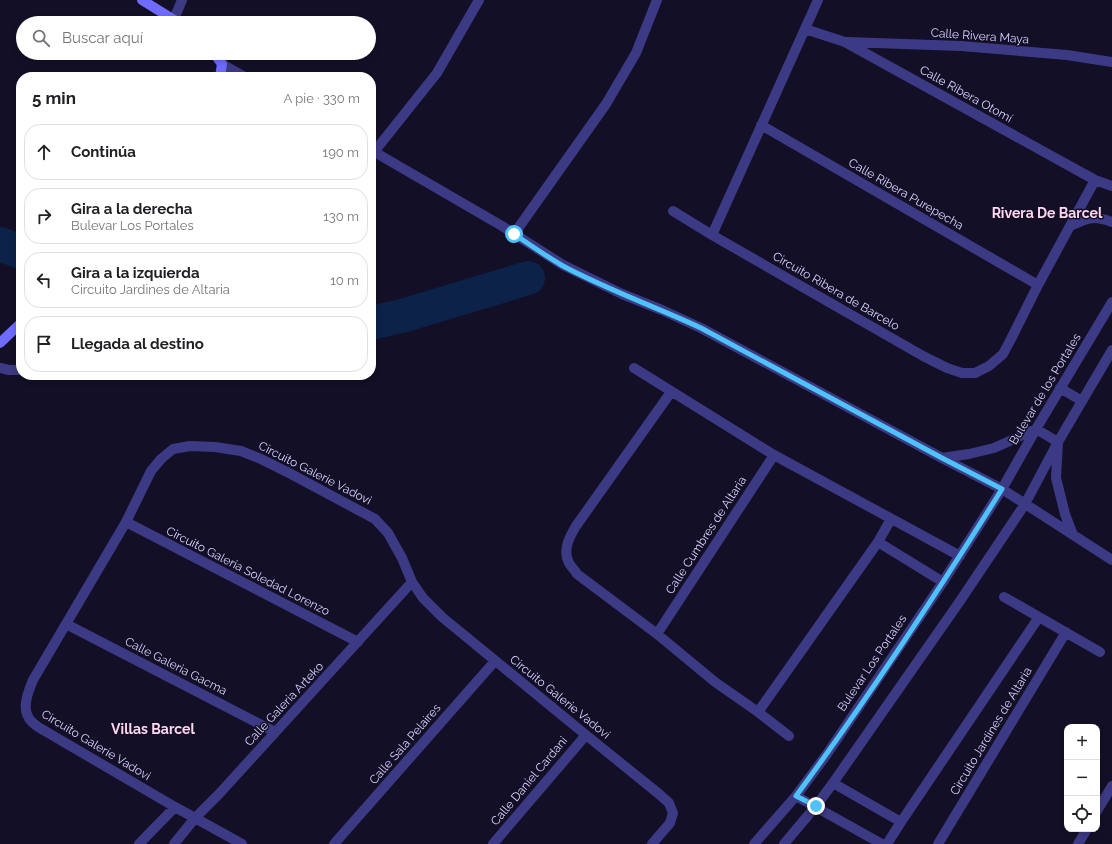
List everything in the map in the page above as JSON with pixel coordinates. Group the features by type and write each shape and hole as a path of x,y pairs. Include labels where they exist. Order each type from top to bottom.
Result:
{"street":[{"path":"142,0 169,16"},
{"path":"178,16 182,0"},
{"path":"376,147 437,72 479,0"},
{"path":"514,234 606,104 636,53 657,0"},
{"path":"712,235 818,0"},
{"name":"Calle Ribera Otomí","path":"805,29 845,42 1095,180 1112,186"},
{"name":"Calle Rivera Maya","path":"845,42 961,46 1067,56 1112,62"},
{"path":"219,60 222,64 236,72"},
{"path":"221,72 222,64"},
{"name":"Calle Ribera Purepecha","path":"761,125 1038,285"},
{"path":"376,153 514,234 563,265 622,294 701,328 1002,489 1112,560"},
{"name":"Circuito Ribera de Barcelo","path":"673,211 712,235 924,356 962,373 975,373 989,366 1003,354 1012,339 1038,285 1095,180"},
{"path":"1070,226 1086,219 1100,217 1112,222"},
{"name":"Bulevar de los Portales","path":"1002,489 1060,388 1112,302"},
{"path":"0,343 16,328"},
{"path":"784,844 816,806 960,601 1025,504 1058,442 1112,350"},
{"path":"0,368 16,370"},
{"path":"634,368 774,454 960,556"},
{"path":"1060,388 1082,400"},
{"path":"671,392 568,538 566,553 569,563 577,574 657,634 715,682 789,736"},
{"path":"942,458 994,448 1036,429 1058,442"},
{"path":"1058,442 1056,478 1065,514 1073,535"},
{"name":"Circuito Galerie Vadovi","path":"242,844 175,807 45,731 31,722 26,710 26,695 32,680 126,522 151,471 160,459 173,450 190,446 215,447 241,451 292,474 375,519 388,532 402,558 412,582 423,598 442,617 669,803 673,813 670,823 652,844"},
{"name":"Calle Cumbres de Altaria","path":"657,634 774,454"},
{"name":"Bulevar Los Portales","path":"754,844 796,796 827,754 943,582 1002,489"},
{"path":"758,712 878,542 892,519"},
{"name":"Circuito Galeria Soledad Lorenzo","path":"126,522 358,642"},
{"path":"878,542 943,582"},
{"name":"Calle Galeria Arteko","path":"174,844 195,818 412,582"},
{"path":"1004,597 1100,652"},
{"name":"Circuito Jardines de Altaria","path":"887,844 1039,617"},
{"name":"Calle Galeria Gacma","path":"66,624 275,732"},
{"name":"Circuito Jardines de Altaria","path":"938,844 1066,632"},
{"name":"Calle Sala Pelaires","path":"334,844 495,661"},
{"name":"Calle Daniel Cardani","path":"493,844 586,735"},
{"path":"833,782 901,822"},
{"path":"1100,806 1112,787"},
{"path":"796,796 882,844"},
{"path":"139,844 175,807"},
{"path":"1078,844 1084,832"}],"waterway":[{"path":"0,244 16,250"},
{"path":"376,322 405,315 528,278"}],"district":[{"name":"Rivera De Barcel","path":"1047,213"},
{"name":"Villas Barcel","path":"153,729"}],"route":[{"path":"514,234 563,265 622,294 701,328 1002,489 943,582 827,754 796,796 816,806"}]}
